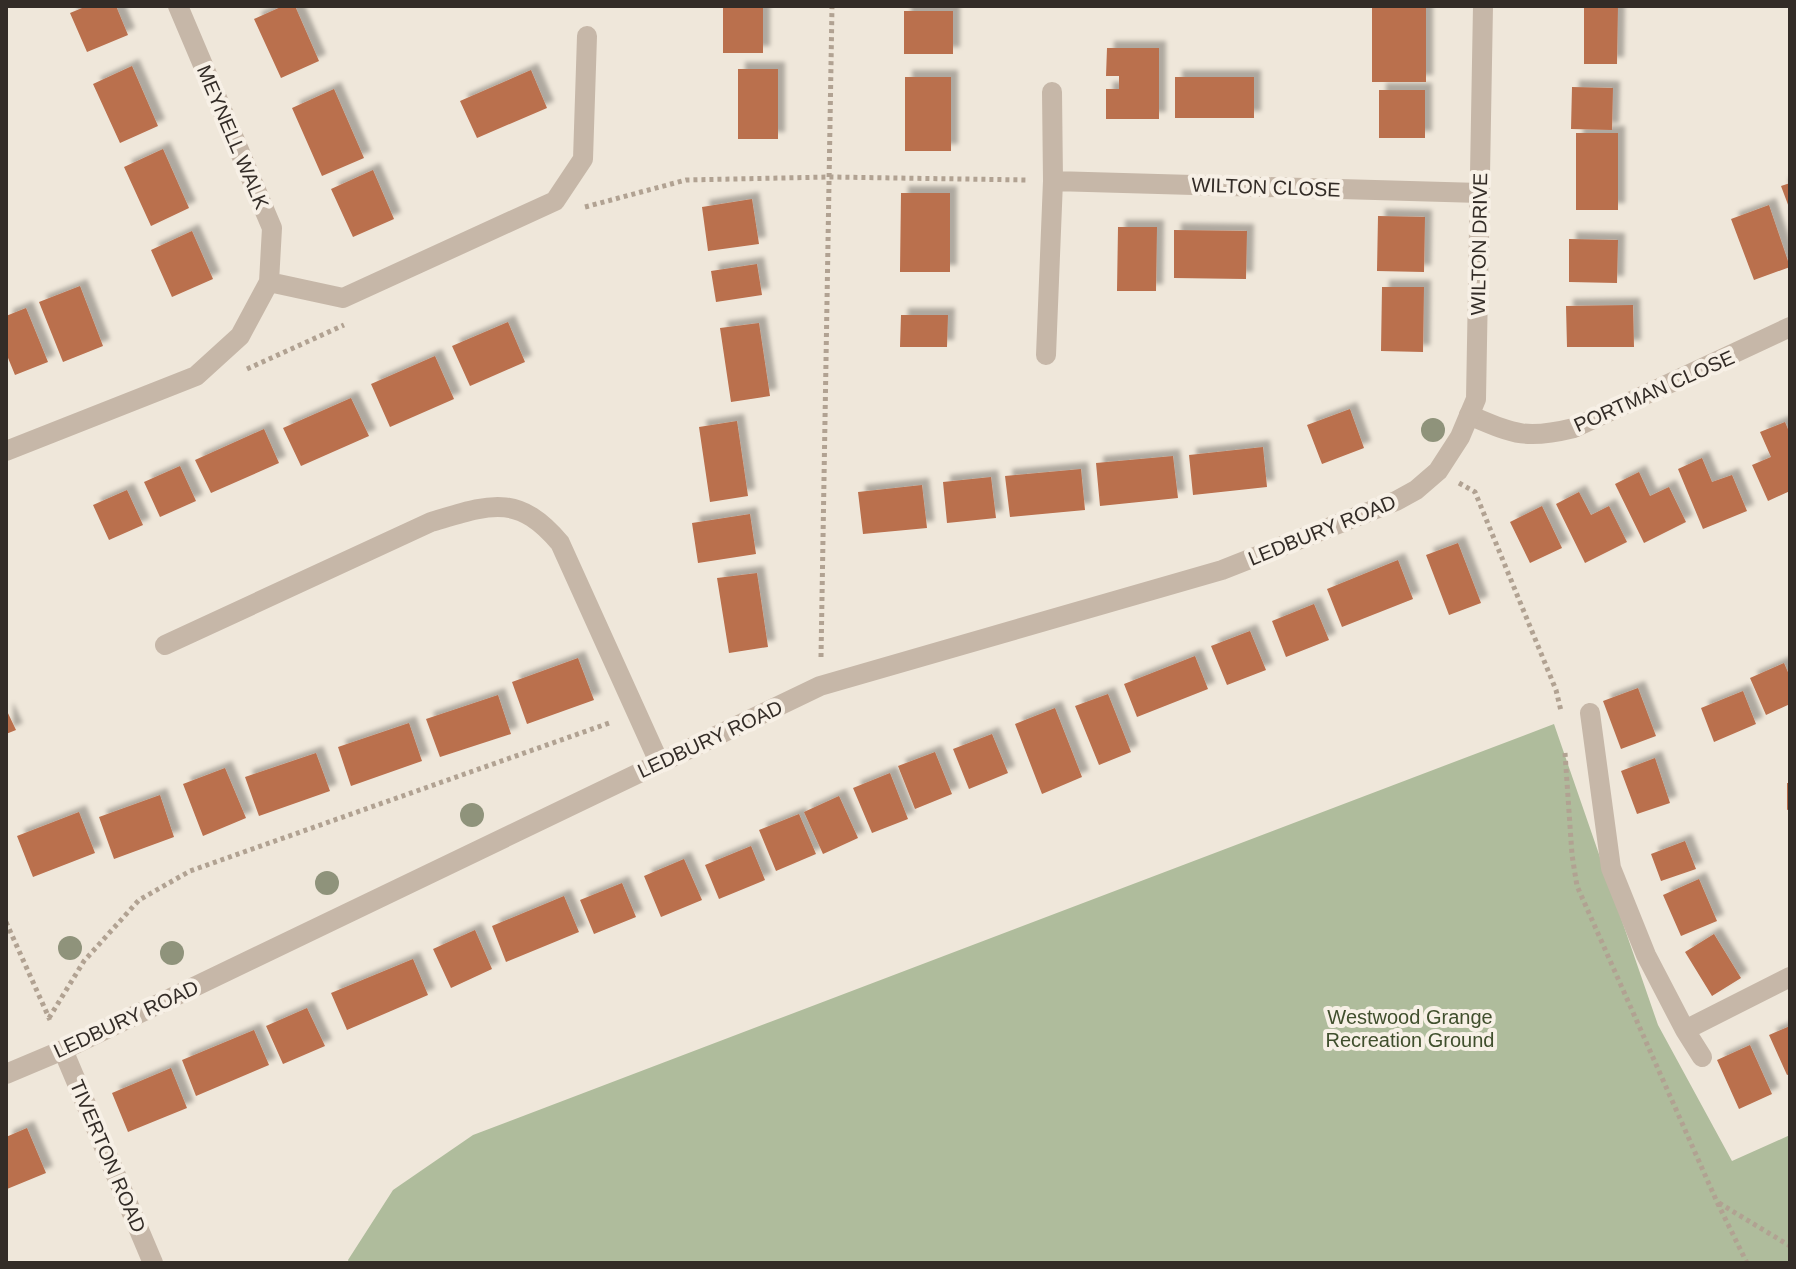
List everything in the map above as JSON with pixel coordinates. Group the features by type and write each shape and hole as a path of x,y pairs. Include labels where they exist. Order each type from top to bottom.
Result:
{"street":[{"name":"MEYNELL WALK","path":"6,451 196,376 240,336 269,282 272,228 178,6"},
{"name":"WILTON DRIVE","path":"1438,471 1460,437 1476,399 1483,6"},
{"path":"269,282 343,298 555,201 583,159 587,36"},
{"path":"1046,355 1053,181 1052,92"},
{"name":"WILTON CLOSE","path":"1053,181 1480,193"},
{"name":"PORTMAN CLOSE","path":"1469,415 1512,433 1543,436 1574,428 1790,327"},
{"name":"LEDBURY ROAD","path":"6,1074 63,1050 820,686 1222,570 1396,501 1416,490 1438,471"},
{"path":"165,645 431,522 475,509 515,507 543,523 560,543 659,762"},
{"path":"1590,713 1611,868 1646,955 1702,1057"},
{"path":"1685,1030 1790,977"},
{"name":"TIVERTON ROAD","path":"63,1050 153,1263"}],"path":[{"path":"820,686 832,6"},
{"path":"555,201 576,209 686,180 830,177 1053,181"},
{"path":"236,374 351,322"},
{"path":"49,1018 84,961 139,900 190,871 637,713"},
{"path":"6,922 63,1050"},
{"path":"1717,1202 1790,1246"}],"green space":[{"name":"Westwood Grange Recreation Ground","path":"1554,724 1658,1025 1732,1161 1790,1135 1790,1263 349,1263 348,1260 393,1190 473,1135"}],"building":[{"path":"87,6 116,6 128,35 87,52 70,13"},
{"path":"283,6 295,6 319,61 281,78 254,19"},
{"path":"723,6 763,6 763,53 723,53"},
{"path":"1372,6 1426,6 1426,82 1372,82"},
{"path":"1584,6 1618,6 1617,64 1584,64"},
{"path":"904,11 953,11 953,54 904,54"},
{"path":"1107,48 1159,48 1159,119 1106,119 1106,89 1119,89 1119,76 1106,76"},
{"path":"132,66 158,126 120,143 93,84"},
{"path":"738,69 778,69 778,139 738,139"},
{"path":"531,70 547,108 477,138 460,101"},
{"path":"905,77 951,77 951,151 905,151"},
{"path":"1175,77 1254,77 1254,118 1175,118"},
{"path":"1572,87 1613,88 1612,130 1571,129"},
{"path":"334,89 364,158 322,176 292,108"},
{"path":"1379,90 1425,90 1425,138 1379,138"},
{"path":"1576,133 1618,133 1618,210 1576,210"},
{"path":"163,149 189,208 151,226 124,167"},
{"path":"373,170 394,219 353,237 331,189"},
{"path":"1790,183 1790,210 1781,186"},
{"path":"901,193 950,193 950,272 900,272"},
{"path":"752,199 759,244 708,251 702,207"},
{"path":"1769,205 1790,267 1754,280 1731,219"},
{"path":"1378,216 1425,217 1424,272 1377,271"},
{"path":"1118,227 1157,227 1156,291 1117,291"},
{"path":"1174,230 1247,231 1246,279 1174,278"},
{"path":"192,231 213,279 172,297 151,250"},
{"path":"1569,239 1618,240 1617,283 1569,282"},
{"path":"757,264 762,295 716,302 711,271"},
{"path":"80,286 103,346 63,362 39,302"},
{"path":"1382,287 1424,287 1423,352 1381,351"},
{"path":"1633,305 1634,347 1567,347 1566,306"},
{"path":"26,308 48,362 15,375 6,353 6,316"},
{"path":"901,315 948,315 947,347 900,347"},
{"path":"508,322 525,362 470,386 452,346"},
{"path":"759,323 770,396 731,402 720,328"},
{"path":"435,356 454,399 390,427 371,384"},
{"path":"351,398 369,436 301,466 283,428"},
{"path":"1350,409 1364,448 1322,464 1307,425"},
{"path":"737,421 748,496 710,502 699,427"},
{"path":"1785,422 1790,434 1790,491 1768,501 1752,465 1771,457 1760,432"},
{"path":"264,429 279,463 211,493 195,460"},
{"path":"1263,447 1267,487 1193,495 1189,455"},
{"path":"1173,456 1178,498 1100,506 1096,463"},
{"path":"1702,458 1712,482 1732,475 1747,511 1703,529 1678,469"},
{"path":"180,466 196,501 160,517 144,482"},
{"path":"1081,469 1085,510 1010,517 1005,476"},
{"path":"1639,472 1650,496 1669,487 1686,522 1644,543 1615,484"},
{"path":"991,477 996,518 947,523 943,482"},
{"path":"922,485 927,528 863,534 858,492"},
{"path":"127,490 143,525 109,540 93,505"},
{"path":"1579,492 1591,515 1609,506 1627,542 1585,563 1556,504"},
{"path":"1542,506 1562,548 1530,563 1510,522"},
{"path":"750,514 756,554 698,563 692,523"},
{"path":"1458,543 1481,603 1449,615 1426,555"},
{"path":"1398,560 1413,599 1342,627 1327,589"},
{"path":"757,573 768,647 729,653 717,578"},
{"path":"1314,604 1329,640 1286,657 1272,621"},
{"path":"1250,631 1266,670 1227,685 1211,646"},
{"path":"1195,656 1208,689 1137,717 1124,684"},
{"path":"578,658 594,700 527,724 512,682"},
{"path":"1784,663 1790,677 1790,704 1766,715 1750,678"},
{"path":"1638,688 1656,736 1621,749 1603,701"},
{"path":"1743,691 1756,724 1714,742 1701,708"},
{"path":"1108,694 1131,752 1099,765 1075,706"},
{"path":"498,695 511,734 440,757 426,719"},
{"path":"1055,708 1082,777 1042,794 1015,724"},
{"path":"6,709 16,730 6,734"},
{"path":"409,723 422,761 351,786 338,747"},
{"path":"992,734 1008,773 969,789 953,749"},
{"path":"935,752 952,794 915,809 898,766"},
{"path":"316,753 330,791 259,816 245,777"},
{"path":"1655,758 1670,803 1637,814 1621,771"},
{"path":"225,768 246,818 203,836 183,784"},
{"path":"890,773 908,819 872,833 853,788"},
{"path":"1787,783 1790,783 1790,809 1787,810"},
{"path":"160,795 174,837 114,859 99,817"},
{"path":"839,796 858,838 823,854 804,812"},
{"path":"79,812 95,853 33,877 17,836"},
{"path":"799,814 816,854 776,871 759,830"},
{"path":"1685,841 1696,869 1661,881 1651,854"},
{"path":"751,846 765,880 719,899 705,865"},
{"path":"684,859 702,900 661,917 644,876"},
{"path":"1699,879 1717,921 1681,936 1663,895"},
{"path":"622,883 636,917 594,934 580,900"},
{"path":"564,896 579,932 506,962 492,926"},
{"path":"475,930 492,969 451,988 433,949"},
{"path":"1714,934 1741,978 1712,996 1685,952"},
{"path":"413,959 428,995 347,1030 331,993"},
{"path":"307,1008 325,1046 283,1064 266,1026"},
{"path":"1790,1026 1790,1074 1787,1075 1769,1035"},
{"path":"254,1030 269,1065 196,1096 182,1060"},
{"path":"1750,1045 1772,1094 1739,1109 1717,1060"},
{"path":"171,1068 187,1108 128,1132 112,1093"},
{"path":"27,1128 46,1173 7,1189 6,1137"}]}
